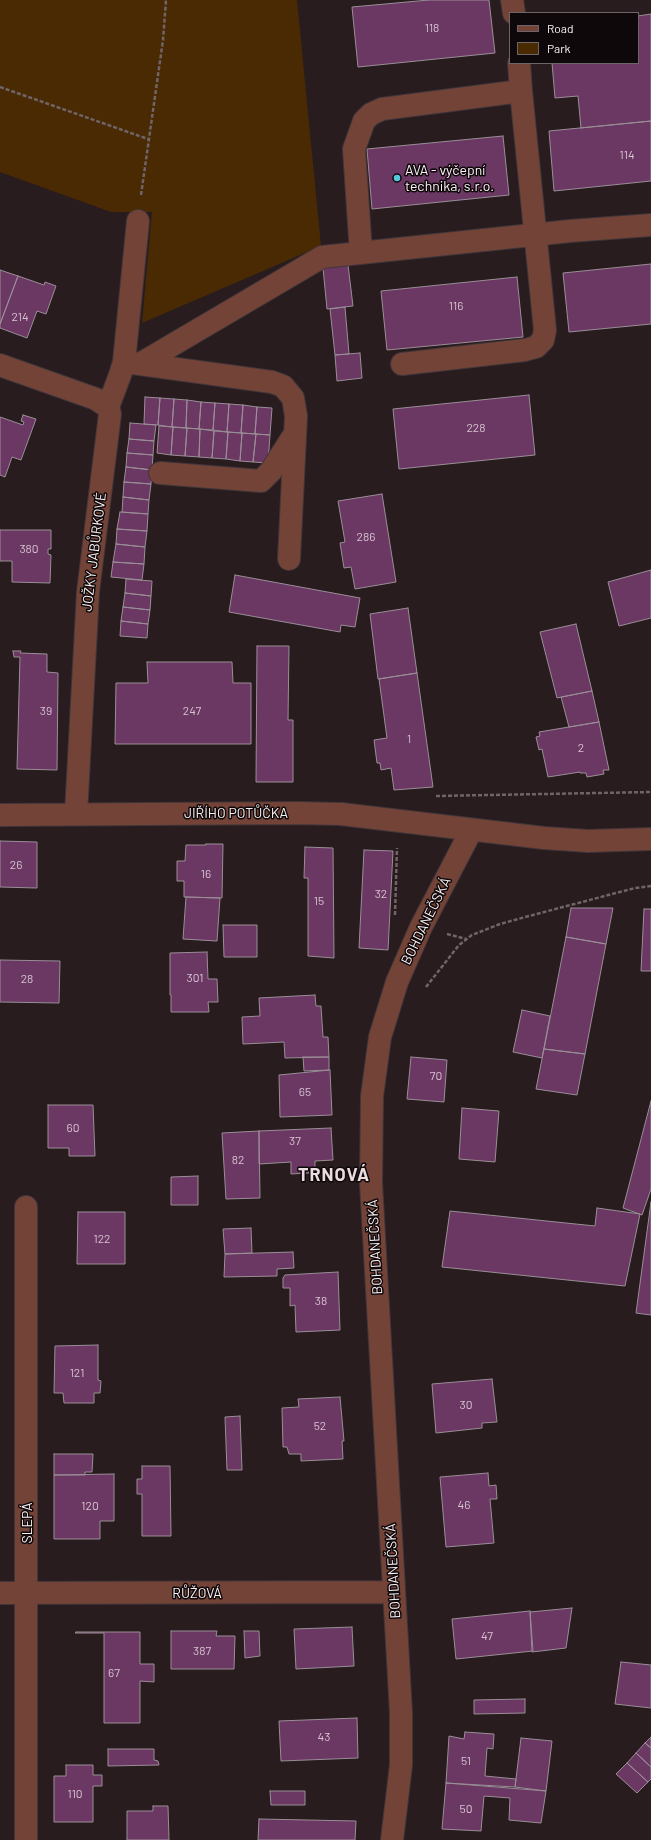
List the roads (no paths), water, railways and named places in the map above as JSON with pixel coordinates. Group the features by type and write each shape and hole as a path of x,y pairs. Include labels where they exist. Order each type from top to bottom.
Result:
{"street":[{"path":"512,0 514,12"},
{"path":"402,364 525,350 540,344 543,340 545,330 519,64"},
{"path":"362,253 354,149 361,127 371,114 382,109 521,90"},
{"path":"132,363 138,221"},
{"path":"0,365 96,399 108,407 120,375 132,363 322,257 651,225"},
{"path":"132,363 272,382 283,386 293,398 296,416 289,558"},
{"name":"JOŽKY JABŮRKOVÉ","path":"76,814 88,592 110,424 108,407"},
{"path":"160,472 261,481 271,471 295,434"},
{"name":"JIŘÍHO POTŮČKA","path":"0,815 341,814 471,831"},
{"path":"471,831 588,841 651,839"},
{"name":"BOHDANEČSKÁ","path":"392,1840 401,1765 401,1713 371,1183 370,1124 374,1075 380,1037 397,982 421,927 471,831"},
{"name":"SLEPÁ","path":"26,1207 26,1840"},
{"name":"RŮŽOVÁ","path":"0,1593 394,1592"}],"place":[{"name":"AVA - výčepní technika, s.r.o.","path":"397,178"}],"district":[{"name":"TRNOVÁ","path":"334,1175"}]}
